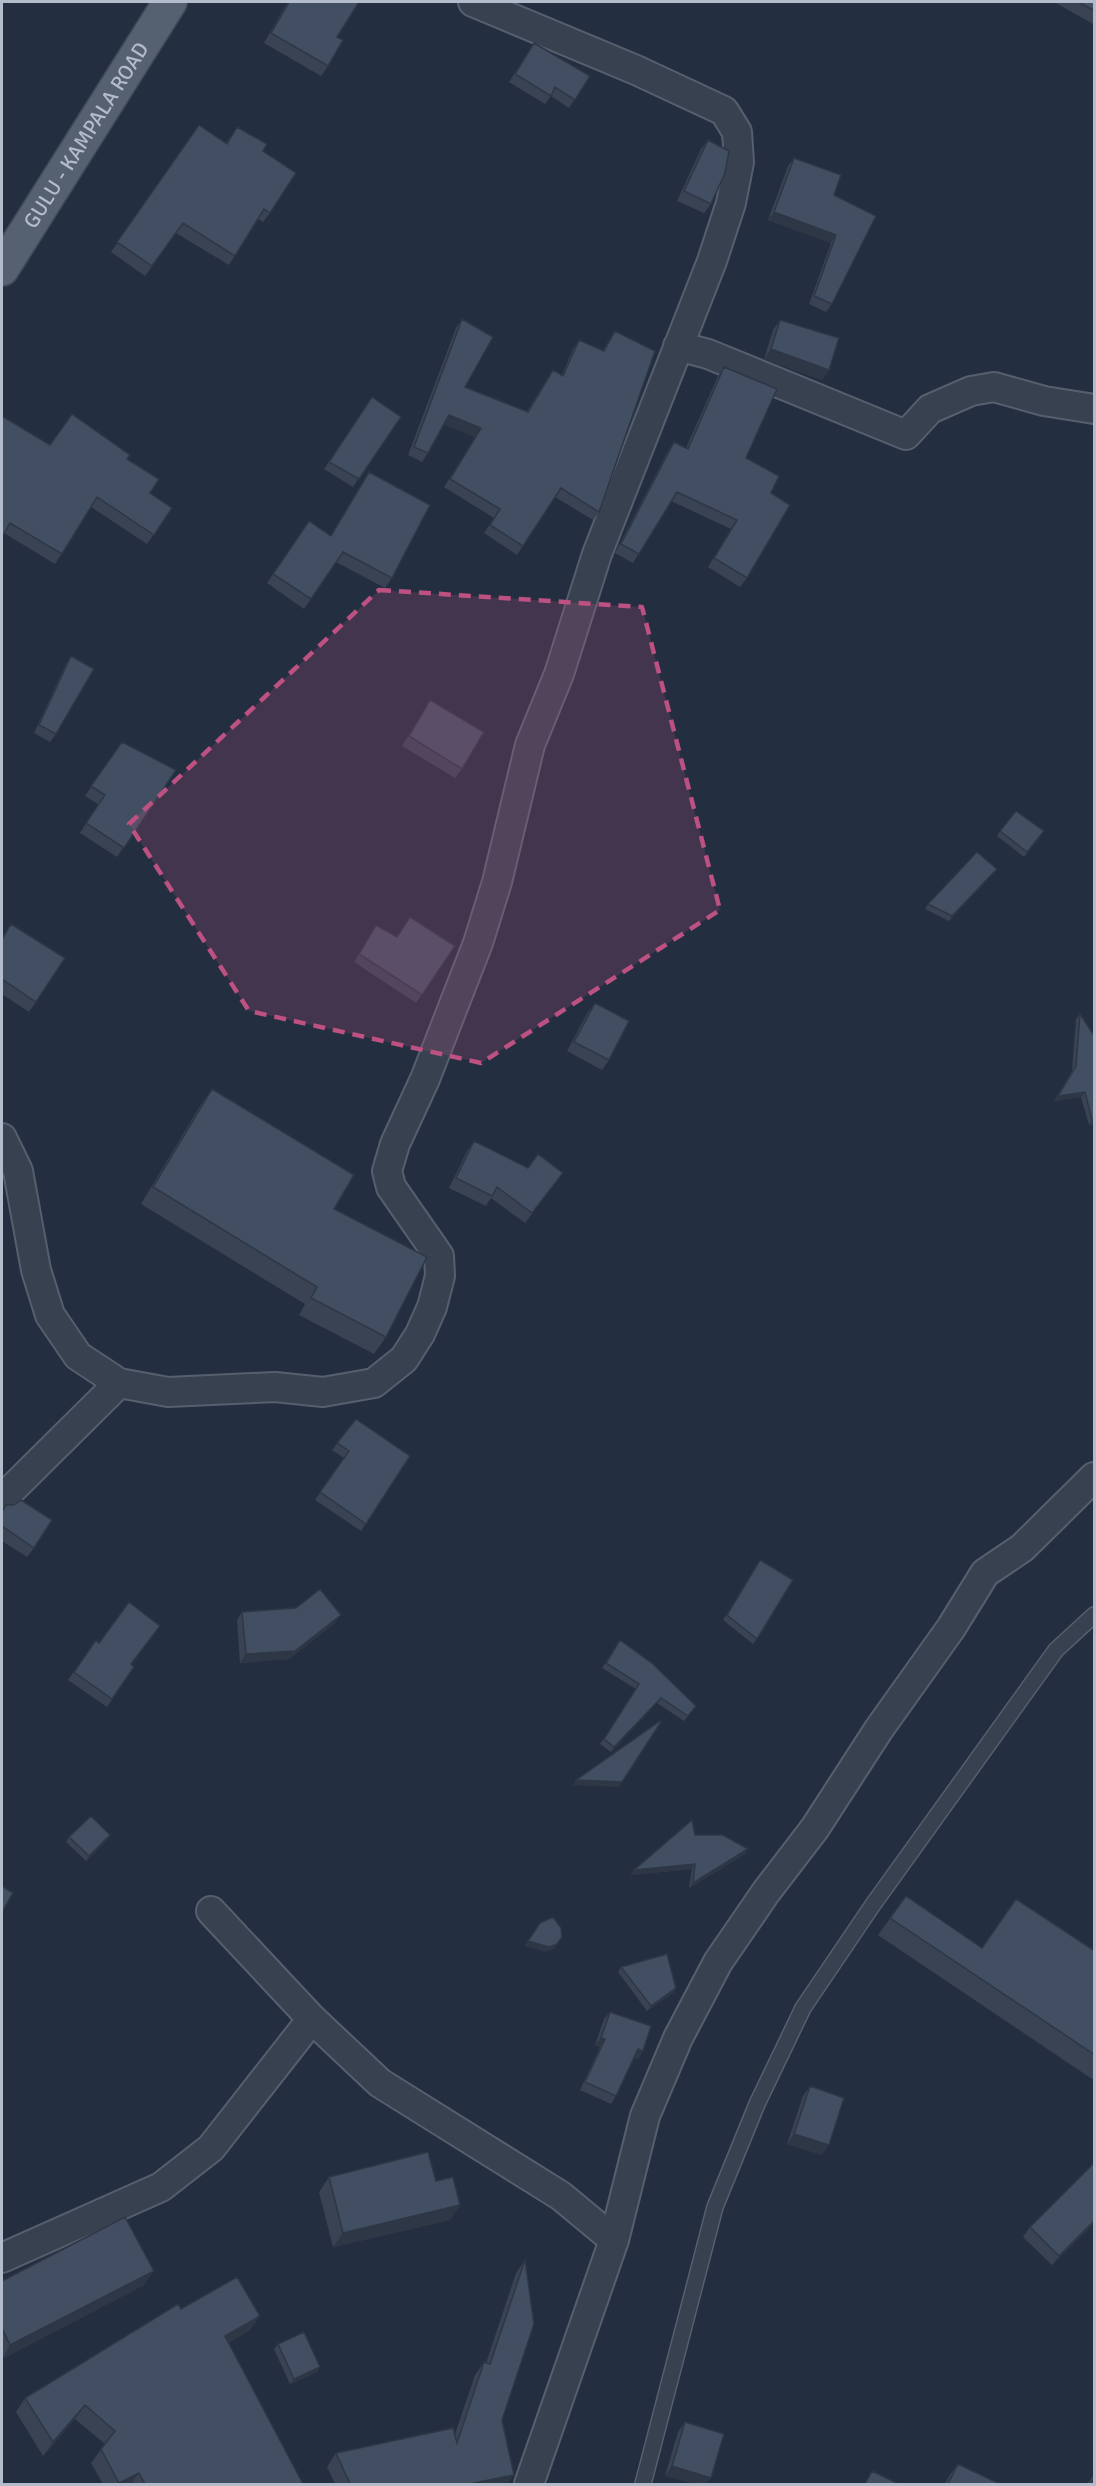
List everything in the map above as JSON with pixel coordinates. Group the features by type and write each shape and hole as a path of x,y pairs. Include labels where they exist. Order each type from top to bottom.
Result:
{"main road":[{"name":"GULU - KAMPALA ROAD","path":"2,268 170,2"}],"street":[{"path":"2,1138 18,1171 36,1270 50,1316 78,1356 119,1383 168,1392 276,1387 323,1392 374,1383 404,1359 420,1334 432,1307 440,1276 439,1256 391,1187 387,1171 394,1144 425,1080 478,943 500,871 530,745 559,674 597,554 712,261 731,203 739,162 737,132 724,111 687,92 474,2"},
{"path":"678,345 708,354 906,435 930,409 971,391 994,387 1044,401 1095,410"},
{"path":"2,1499 119,1383"},
{"path":"529,2484 614,2240 645,2116 678,2038 718,1962 766,1892 815,1828 879,1729 951,1628 985,1573 1022,1548 1095,1477"},
{"path":"211,1911 312,2019 380,2083 561,2196 614,2240"},
{"path":"2,2258 161,2187 211,2148 312,2019"}],"lane":[{"path":"643,2484 715,2207 757,2104 803,2008 872,1906 1056,1650 1095,1615"}],"highlighted area":[{"path":"379,590 642,607 720,910 481,1063 249,1011 129,824"}],"building":[{"path":"289,2 359,2 337,37 343,40 328,66 271,33"},
{"path":"1078,2 1095,2 1095,11"},
{"path":"534,43 590,76 575,100 555,87 551,96 515,74"},
{"path":"199,125 227,144 237,127 267,144 263,151 296,173 270,213 264,209 235,256 183,223 152,266 117,242"},
{"path":"708,140 729,151 725,173 711,204 684,191"},
{"path":"794,158 841,175 834,195 876,216 832,304 814,296 836,235 774,212"},
{"path":"462,319 493,337 465,387 528,412 553,370 563,376 579,340 604,351 615,331 655,351 599,512 561,488 523,546 490,525 500,509 450,479 481,428 449,415 428,453 414,447"},
{"path":"780,320 839,338 829,370 771,349"},
{"path":"724,367 777,389 746,458 779,476 771,493 790,505 747,578 714,558 737,520 677,492 639,554 621,544 674,442 688,449"},
{"path":"372,397 401,417 359,479 329,462"},
{"path":"72,414 130,455 127,459 159,479 150,493 172,508 154,535 97,497 62,554 10,523 2,537 2,416 50,445"},
{"path":"369,472 430,505 392,578 343,552 311,599 273,574 309,521 331,536"},
{"path":"71,656 94,669 56,734 39,725"},
{"path":"430,700 484,732 462,769 409,736"},
{"path":"122,742 176,770 124,848 86,823 105,795 91,786"},
{"path":"1016,811 1044,831 1027,852 1000,831"},
{"path":"977,852 997,869 952,916 928,904"},
{"path":"410,917 455,946 422,995 359,954 376,925 397,937"},
{"path":"11,924 65,958 36,1002 2,979 2,939"},
{"path":"595,1003 629,1021 609,1060 574,1042"},
{"path":"1080,1014 1095,1037 1095,1120 1092,1120 1085,1092 1058,1096 1076,1066"},
{"path":"212,1089 354,1175 334,1209 427,1257 386,1337 311,1298 317,1287 153,1187"},
{"path":"474,1141 528,1168 538,1154 563,1173 532,1213 497,1187 492,1196 456,1178"},
{"path":"356,1419 410,1456 366,1524 320,1492 349,1451 337,1443"},
{"path":"21,1500 52,1520 34,1548 2,1526 2,1512 6,1505 14,1505"},
{"path":"760,1560 793,1580 757,1639 727,1615"},
{"path":"320,1589 341,1615 295,1651 246,1654 242,1612 296,1608"},
{"path":"129,1602 160,1626 131,1664 134,1667 112,1699 74,1672 96,1640 99,1643"},
{"path":"620,1640 653,1664 696,1706 688,1716 661,1698 614,1747 604,1739 639,1684 606,1663"},
{"path":"660,1721 622,1782 576,1780"},
{"path":"91,1816 110,1835 89,1856 69,1837"},
{"path":"692,1820 695,1835 723,1835 748,1849 693,1883 695,1864 634,1870"},
{"path":"2,1886 13,1893 2,1912"},
{"path":"906,1896 982,1948 1016,1899 1095,1951 1095,2055 890,1918"},
{"path":"553,1917 561,1928 562,1937 557,1944 549,1947 528,1941 540,1923"},
{"path":"667,1954 676,1988 651,2006 621,1967"},
{"path":"610,2012 651,2026 643,2051 638,2049 616,2096 585,2082 605,2039 601,2038"},
{"path":"810,2086 844,2098 829,2145 794,2134"},
{"path":"428,2152 436,2181 453,2177 460,2205 343,2233 329,2177"},
{"path":"1095,2162 1095,2220 1059,2256 1030,2227"},
{"path":"125,2217 154,2271 10,2345 2,2328 2,2281"},
{"path":"525,2260 534,2324 502,2420 514,2475 469,2484 350,2484 336,2453 453,2428 457,2443 484,2362 490,2364"},
{"path":"237,2277 260,2316 225,2336 303,2484 145,2484 139,2473 119,2483 101,2449 115,2431 85,2405 53,2442 25,2398 178,2304 181,2309"},
{"path":"304,2332 320,2367 294,2379 278,2344"},
{"path":"685,2422 724,2434 711,2478 672,2466"},
{"path":"958,2464 1000,2484 948,2484"},
{"path":"872,2471 899,2484 865,2484"}]}
